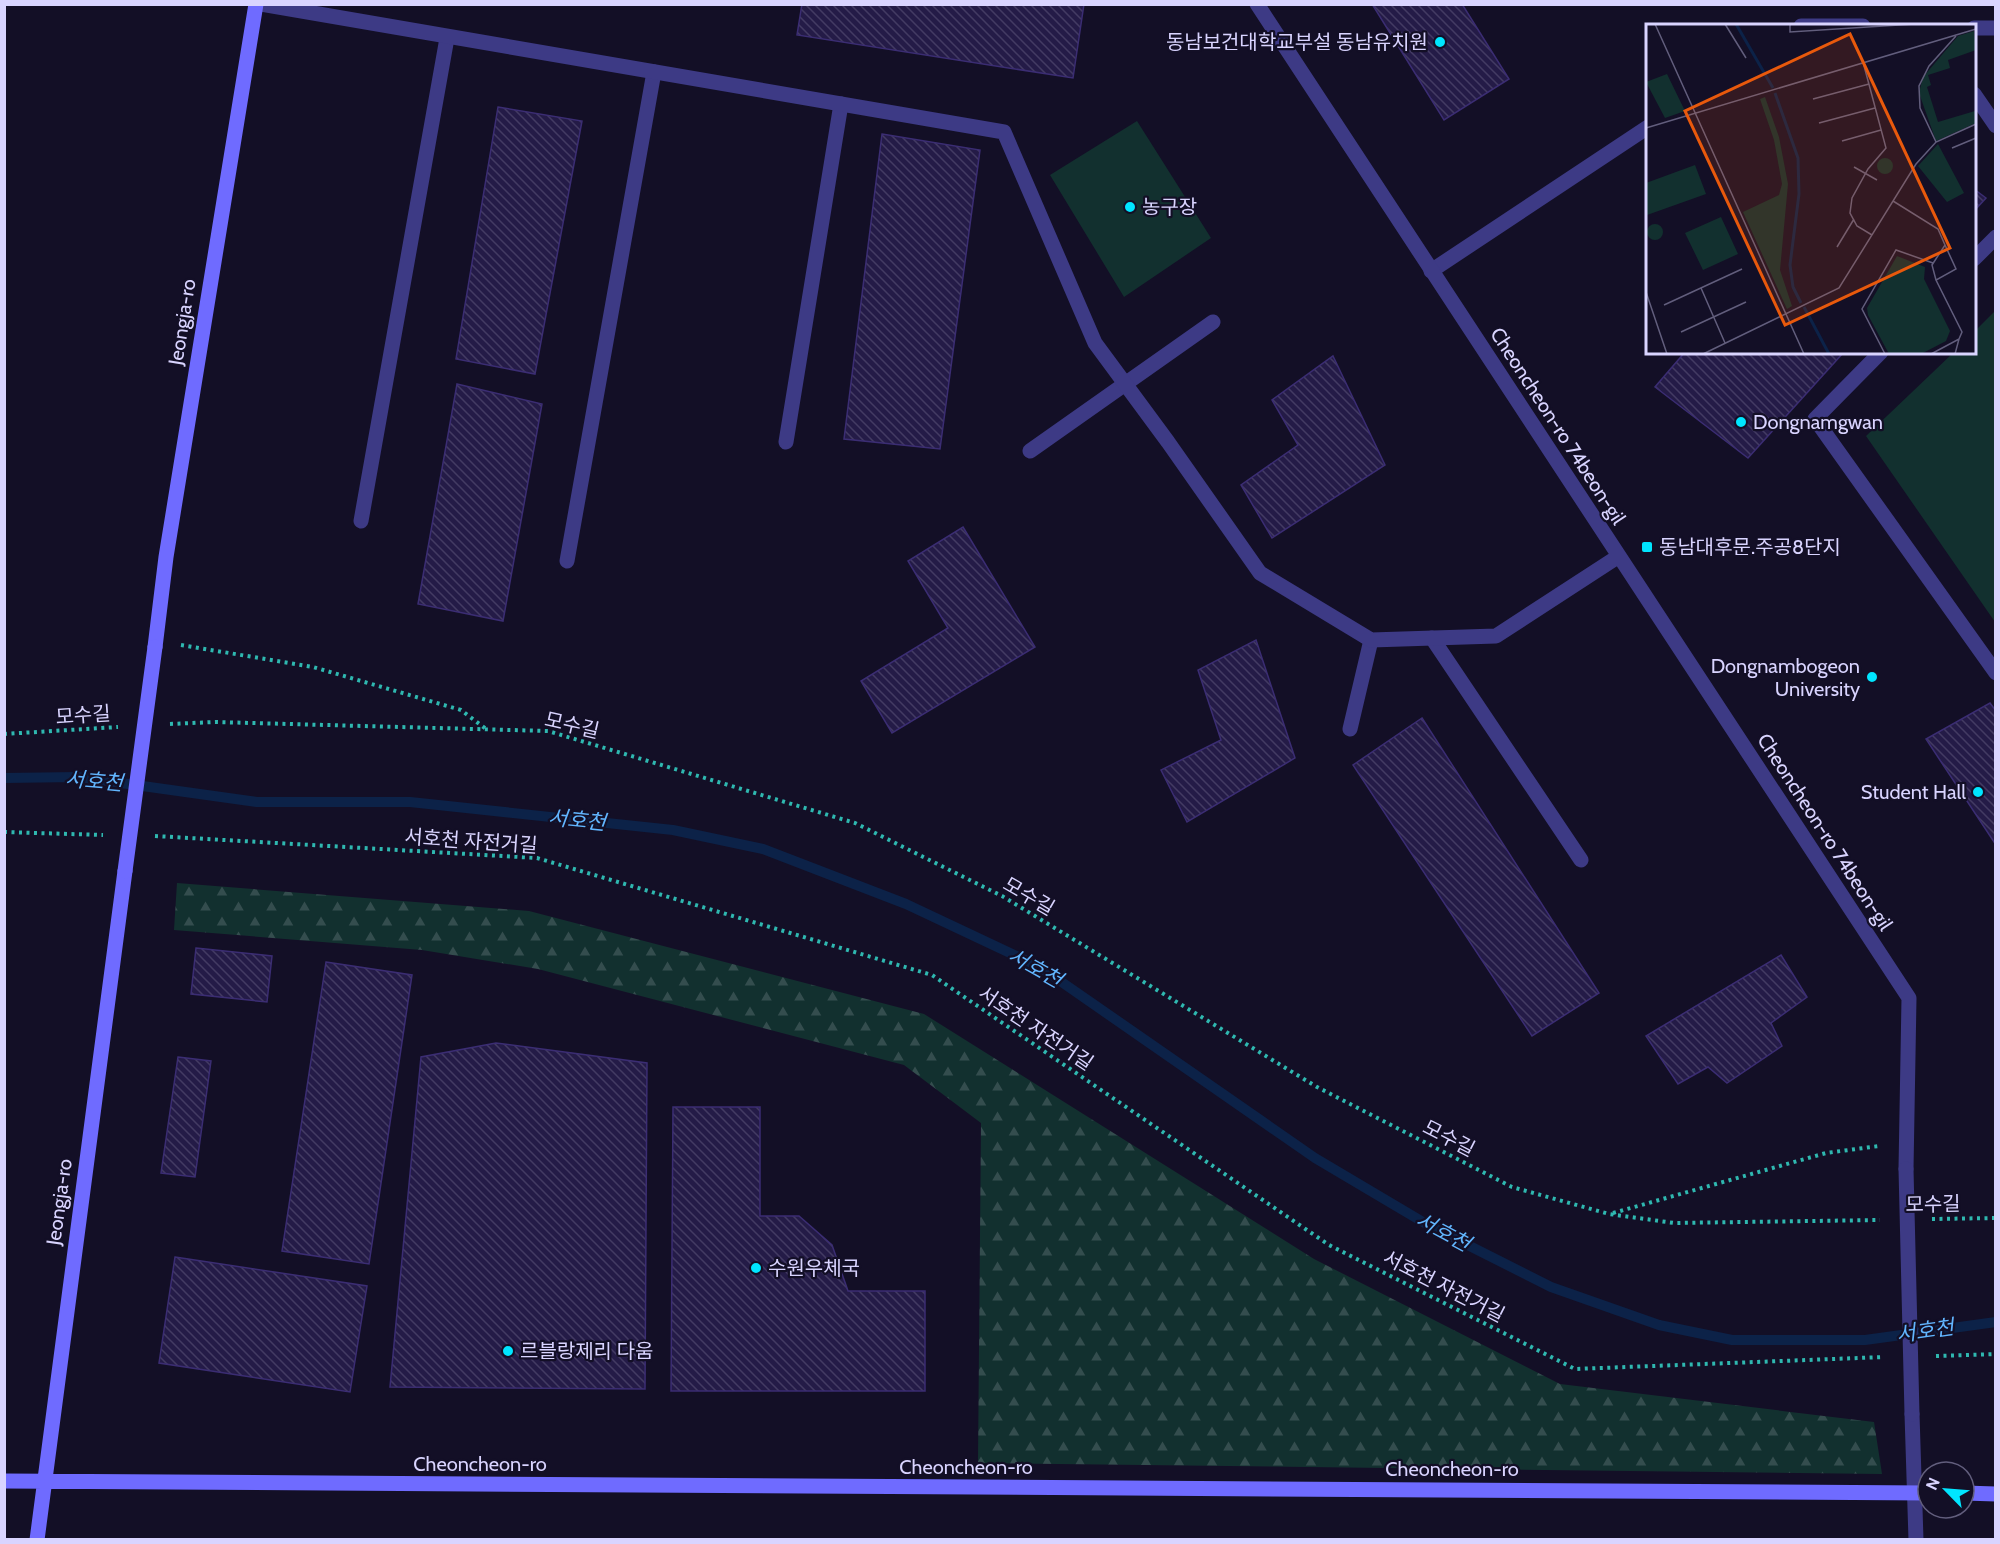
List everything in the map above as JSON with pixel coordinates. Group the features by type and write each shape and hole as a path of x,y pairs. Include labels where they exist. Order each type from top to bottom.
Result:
{"street":[{"path":"259,4 1004,132 1095,343 1260,573 1371,639 1496,636 1618,556"},
{"name":"Jeongja-ro","path":"37,1539 168,545 259,4"},
{"name":"Cheoncheon-ro 74beon-gil","path":"1257,4 1909,998 1906,1169 1912,1414 1918,1460"},
{"path":"1976,28 1995,28"},
{"path":"361,521 447,38"},
{"path":"567,561 654,72"},
{"path":"1976,97 1995,126"},
{"path":"786,442 841,104"},
{"path":"1431,271 1646,128"},
{"path":"1976,257 1995,237"},
{"path":"1030,451 1213,322"},
{"path":"1879,354 1815,419 1995,673"},
{"path":"1432,638 1581,860"},
{"path":"1350,729 1371,639"},
{"name":"Cheoncheon-ro","path":"4,1481 1916,1493"},
{"path":"1976,1493 1995,1494"},
{"path":"1916,1539 1918,1520"}],"path":[{"path":"155,641 313,666 461,710 487,730"},
{"name":"모수길","path":"160,725 215,722 548,731 855,823 1002,896 1327,1093 1512,1187 1610,1214 1674,1223 1889,1220"},
{"name":"모수길","path":"4,734 128,727"},
{"path":"4,832 110,835"},
{"name":"서호천 자전거길","path":"146,836 537,858 932,975 1329,1245 1575,1369 1888,1357"},
{"path":"1610,1214 1826,1154 1907,1142"},
{"name":"모수길","path":"1924,1219 1995,1218"},
{"path":"1924,1356 1995,1354"}],"green space":[{"name":"농구장","path":"1137,121 1211,238 1124,297 1050,175"},
{"path":"1995,311 1995,622 1866,436 1952,354 1976,354 1976,330"},
{"path":"177,883 529,911 924,1014 1314,1259 1560,1384 1874,1422 1882,1474 978,1463 981,1123 904,1065 538,969 422,950 174,930"}],"building":[{"path":"802,4 1084,4 1073,78 797,35"},
{"name":"동남보건대학교부설 동남유치원","path":"1372,4 1462,4 1509,79 1444,120"},
{"path":"498,107 582,121 535,374 456,359"},
{"path":"882,134 980,150 940,449 844,439"},
{"path":"1976,190 1986,198 1976,209"},
{"name":"Dongnamgwan","path":"1683,354 1842,354 1748,458 1655,387"},
{"path":"1333,356 1385,465 1272,538 1241,485 1298,445 1272,400"},
{"path":"457,384 542,404 503,621 418,604"},
{"path":"963,527 1035,647 892,733 861,681 948,628 908,561"},
{"path":"1256,640 1295,758 1187,822 1161,770 1221,740 1198,670"},
{"name":"Student Hall","path":"1990,703 1996,711 1996,845 1926,739"},
{"path":"1422,718 1599,993 1532,1036 1353,765"},
{"path":"196,948 272,956 267,1002 191,994"},
{"path":"1781,955 1807,997 1771,1023 1782,1046 1727,1083 1708,1067 1678,1084 1646,1036"},
{"path":"326,962 412,975 369,1264 282,1251"},
{"path":"496,1043 647,1063 645,1389 390,1387 421,1057"},
{"path":"178,1057 211,1061 195,1177 161,1173"},
{"name":"수원우체국","path":"673,1107 760,1107 760,1216 799,1216 832,1245 848,1291 925,1291 925,1391 671,1391"},
{"path":"175,1257 367,1286 350,1392 159,1363"}],"waterway":[{"name":"서호천","path":"4,778 78,777 257,802 410,802 673,830 763,849 906,904 1040,967 1315,1158 1428,1225 1551,1287 1659,1325 1732,1340 1865,1340 1996,1322"}],"place":[{"name":"동남보건대학교부설 동남유치원","path":"1440,42"},
{"name":"농구장","path":"1130,207"},
{"name":"Dongnamgwan","path":"1741,422"},
{"name":"동남대후문.주공8단지","path":"1647,547"},
{"name":"Dongnambogeon University","path":"1872,677"},
{"name":"Student Hall","path":"1978,792"},
{"name":"수원우체국","path":"756,1268"},
{"name":"르블랑제리 다움","path":"508,1351"}]}
